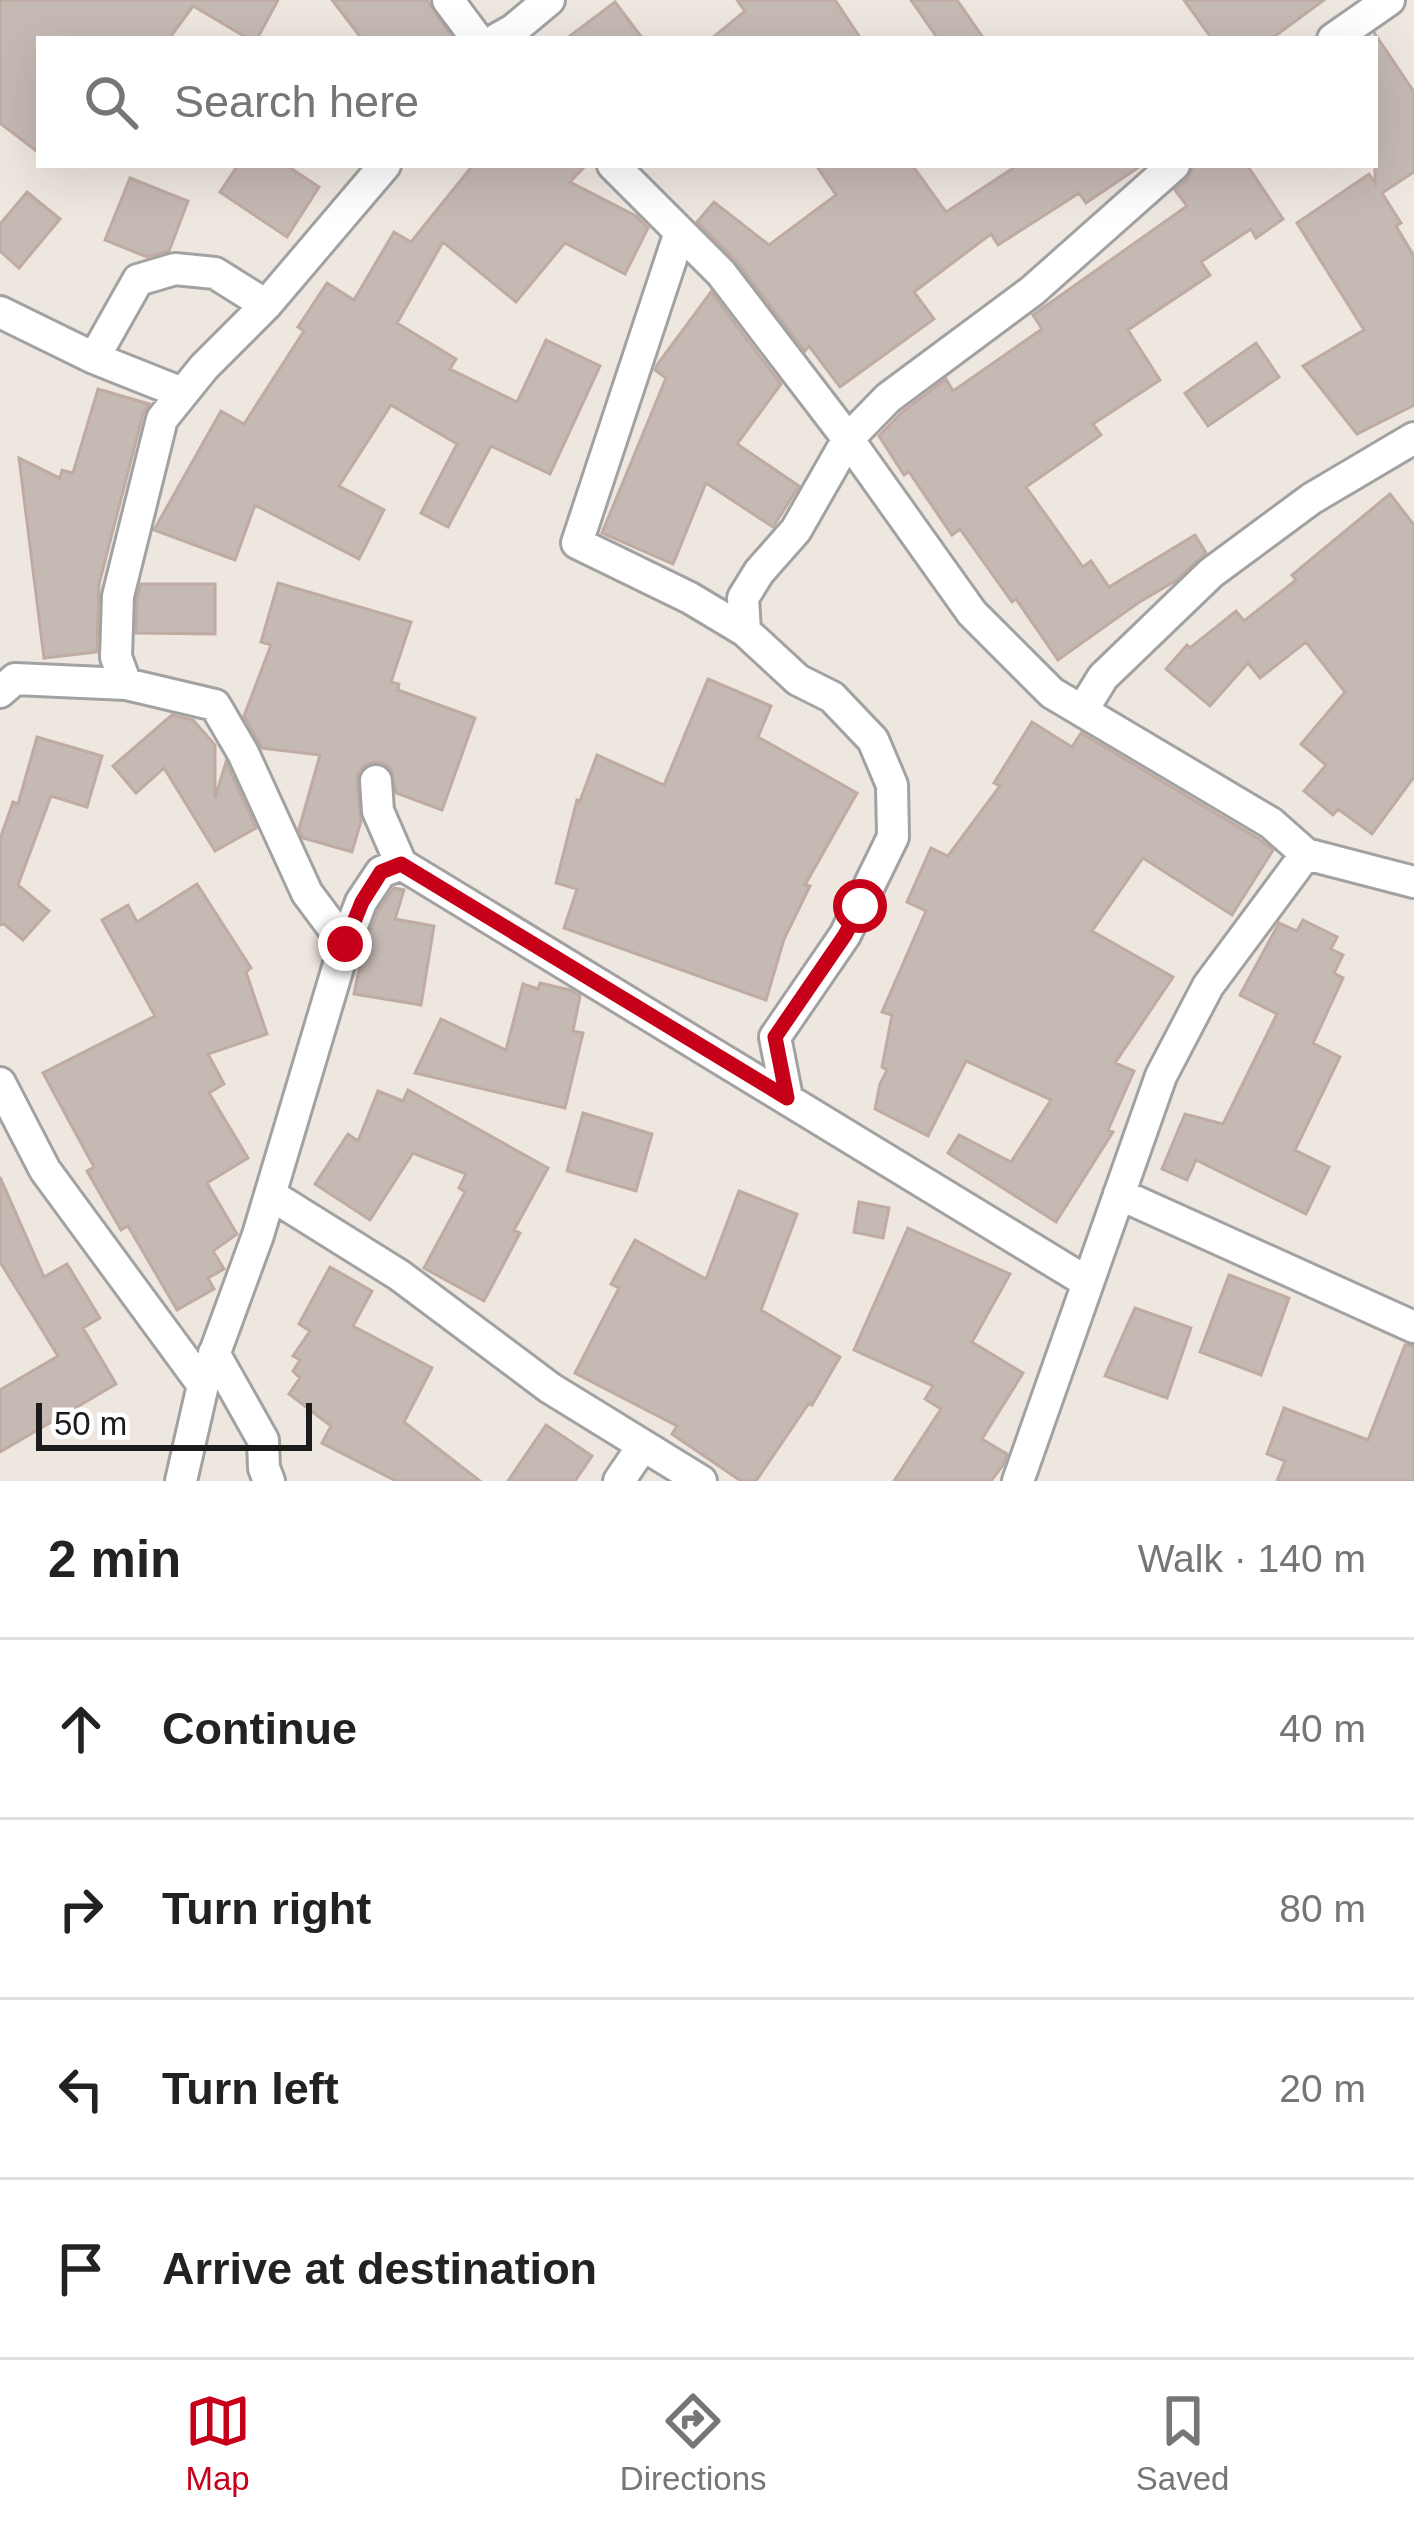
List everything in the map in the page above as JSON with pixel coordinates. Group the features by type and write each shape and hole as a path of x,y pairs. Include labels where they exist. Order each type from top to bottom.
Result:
{"street":[{"path":"448,0 475,36"},
{"path":"502,36 549,0"},
{"path":"1337,36 1388,0"},
{"path":"126,684 116,657 118,596 162,418 382,168"},
{"path":"616,168 721,273 972,613 1052,693 1271,823 1306,854 1414,882"},
{"path":"745,631 743,598 796,530 848,439 888,398 1032,291 1171,168"},
{"path":"680,232 577,543 690,598 745,631 797,680 832,697 873,740 892,785 893,837 845,935 775,1037 787,1098"},
{"path":"94,358 138,280 175,269 215,273 266,305"},
{"path":"0,312 94,358 182,393"},
{"path":"1082,711 1103,677 1211,573 1311,499 1414,438"},
{"path":"0,692 15,680 126,684 215,705 243,754 307,893 345,944"},
{"path":"376,781 378,812 401,864 1087,1282"},
{"path":"1018,1481 1161,1076 1208,986 1306,854"},
{"path":"181,1481 203,1385 271,1195 345,944 381,872 401,864"},
{"path":"0,1083 45,1170 203,1385"},
{"path":"1119,1194 1414,1327"},
{"path":"271,1195 399,1275 550,1388 701,1481"},
{"path":"214,1353 263,1440 269,1481"},
{"path":"619,1481 642,1447"}],"building":[{"path":"0,0 278,0 259,36 244,36 193,6 171,36 36,36 36,151 0,123"},
{"path":"332,0 427,0 451,36 360,36"},
{"path":"737,0 835,0 859,36 715,36 745,11"},
{"path":"911,0 957,0 982,36 936,36"},
{"path":"1184,0 1324,0 1275,36 1210,36"},
{"path":"615,2 641,36 570,36"},
{"path":"1378,38 1414,92 1414,172 1382,193 1414,256 1414,405 1357,434 1303,366 1364,330 1297,223 1369,174 1375,183"},
{"path":"236,168 290,168 319,187 287,237 220,192"},
{"path":"471,168 583,168 570,182 636,216 648,228 625,274 565,243 516,302 443,242 397,323 456,359 450,369 517,402 546,340 600,366 550,474 491,446 448,527 421,513 457,444 391,405 339,486 384,510 359,559 255,505 235,560 154,530 221,411 244,424 304,331 298,327 327,283 354,300 394,232 411,242"},
{"path":"818,168 914,168 946,212 1013,168 1138,168 1086,203 1079,193 998,245 991,234 914,292 934,319 840,387 809,346 805,351 736,261 697,222 714,202 769,245 836,195"},
{"path":"1192,168 1249,168 1283,219 1256,238 1251,229 1201,262 1210,275 1128,330 1160,380 1093,424 1101,435 1026,487 1083,567 1091,561 1109,587 1195,535 1206,553 1175,581 1058,660 1016,599 1012,602 960,529 952,535 879,436 946,379 953,391 1042,329 1033,315 1187,206 1175,190"},
{"path":"130,178 188,201 169,251 147,257 105,240"},
{"path":"27,192 60,219 19,268 0,251 0,224"},
{"path":"711,292 781,384 737,444 799,486 773,527 706,483 673,564 602,533 666,378 655,370 657,365"},
{"path":"1256,343 1279,377 1208,426 1185,393"},
{"path":"98,389 149,404 99,584 97,652 44,658 19,458 60,478 62,470 73,473"},
{"path":"1390,494 1414,525 1414,777 1372,834 1338,809 1333,815 1304,791 1326,765 1301,744 1345,692 1306,642 1260,678 1248,663 1210,706 1166,669 1187,645 1190,648 1236,611 1244,621"},
{"path":"278,583 411,622 391,682 399,684 398,690 475,718 442,810 396,793 391,769 374,762 358,774 361,821 352,852 303,838 299,829 320,755 262,748 244,716 271,645 261,642"},
{"path":"141,584 215,584 215,634 136,633"},
{"path":"708,679 771,706 758,737 857,793 805,885 810,886 784,939 766,1000 564,928 577,889 556,883 577,800 597,755 664,785"},
{"path":"172,715 193,720 215,745 215,798 226,762 256,828 215,851 164,768 136,793 113,766"},
{"path":"1032,722 1072,747 1081,733 1273,850 1232,915 1143,858 1092,931 1173,977 1115,1063 1134,1071 1108,1130 1113,1132 1056,1222 948,1153 959,1135 1011,1162 1051,1100 966,1061 928,1136 875,1109 887,1070 882,1067 892,1015 882,1012 926,911 907,902 931,848 948,856 1000,786 994,783"},
{"path":"37,737 102,756 87,807 51,796 18,885 49,911 23,940 0,925 0,839 13,802 18,804"},
{"path":"197,884 251,968 246,972 267,1034 208,1054 224,1084 209,1093 248,1158 207,1183 237,1234 213,1251 224,1269 208,1278 214,1289 177,1310 128,1226 121,1230 87,1171 94,1167 43,1073 155,1016 102,920 128,905 137,922"},
{"path":"394,888 404,890 395,919 434,926 421,1005 354,994 363,950 378,911"},
{"path":"1303,920 1337,937 1331,949 1343,955 1334,973 1343,978 1313,1043 1340,1057 1295,1150 1329,1167 1306,1214 1196,1160 1187,1180 1162,1169 1185,1114 1223,1124 1277,1014 1240,995 1279,923 1297,931"},
{"path":"540,983 580,996 573,1031 583,1033 565,1108 415,1073 441,1019 506,1050 523,984 538,989"},
{"path":"408,1090 548,1168 514,1230 520,1233 484,1301 424,1268 465,1192 459,1188 466,1174 413,1153 370,1220 315,1184 348,1134 358,1141 378,1091 403,1101"},
{"path":"583,1113 652,1134 636,1191 567,1171"},
{"path":"0,1177 44,1277 67,1264 100,1318 83,1328 116,1384 0,1452 0,1390 58,1356 0,1262"},
{"path":"739,1191 797,1214 761,1310 840,1357 812,1405 809,1403 756,1481 741,1481 672,1434 677,1426 575,1373 619,1288 611,1284 635,1240 706,1279"},
{"path":"859,1202 889,1208 883,1238 854,1232"},
{"path":"908,1228 1010,1274 972,1342 1023,1373 982,1439 1007,1454 991,1481 894,1481 941,1409 925,1399 933,1386 854,1350"},
{"path":"330,1267 372,1291 353,1326 432,1368 404,1422 480,1481 396,1481 322,1443 331,1426 289,1394 300,1378 293,1371 300,1360 293,1356 310,1331 299,1324"},
{"path":"1229,1275 1289,1298 1261,1375 1200,1352"},
{"path":"1135,1308 1191,1328 1167,1398 1105,1376"},
{"path":"1405,1345 1414,1346 1414,1481 1277,1481 1285,1461 1267,1454 1284,1408 1368,1440"},
{"path":"546,1425 592,1456 575,1481 508,1481"}],"route":[{"path":"345,944 381,872 401,864 787,1098 775,1037 860,906"}]}
